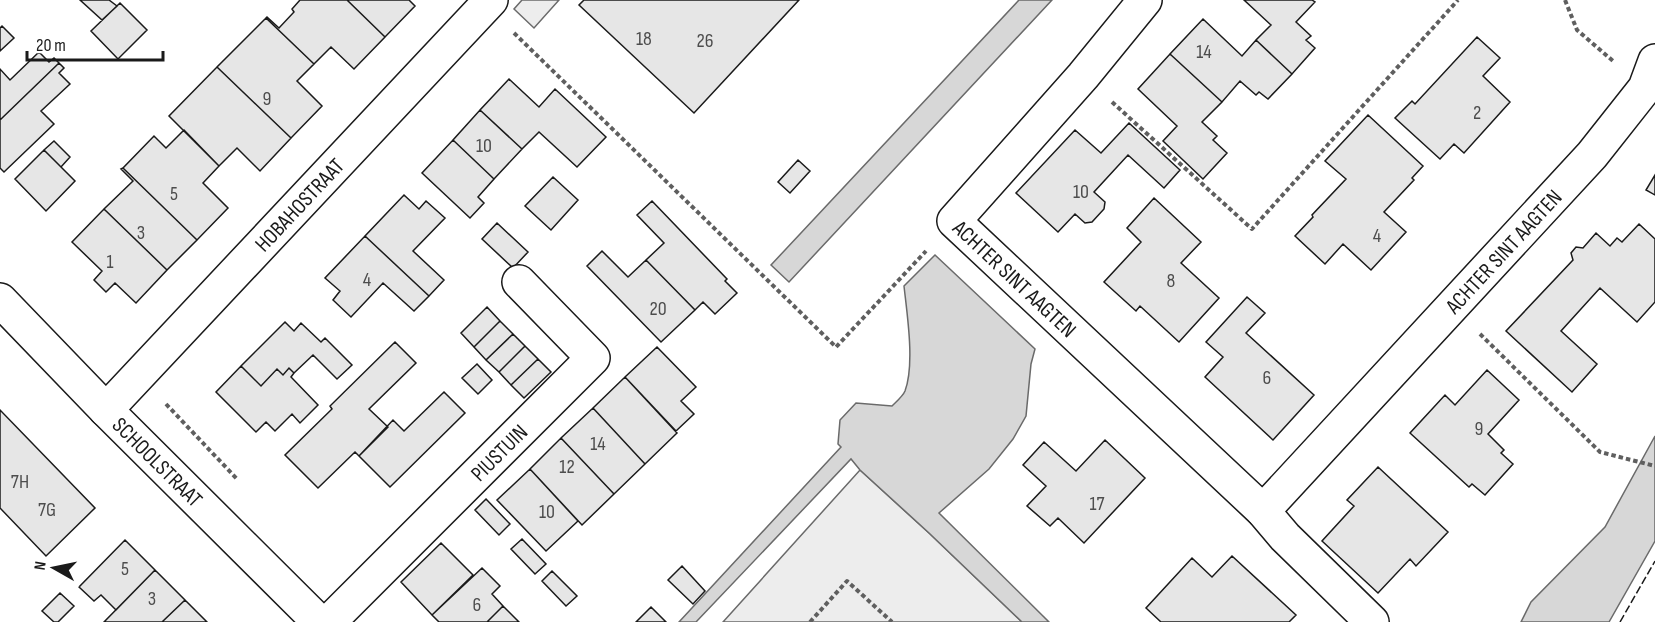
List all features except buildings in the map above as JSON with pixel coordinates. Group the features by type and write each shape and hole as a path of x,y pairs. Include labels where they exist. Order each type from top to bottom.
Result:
{"street":[{"name":"ACHTER SINT AAGTEN","path":"1145,0 1083,76 954,221 1263,511 1285,537 1372,622"},
{"name":"HOBAHOSTRAAT","path":"106,410 489,2"},
{"name":"ACHTER SINT AAGTEN","path":"1263,511 1592,154 1650,74"},
{"name":"PIUSTUIN","path":"329,622 593,358 519,282"},
{"name":"SCHOOLSTRAAT","path":"0,300 106,410 319,622"}],"path":[{"path":"1083,76 1252,229 1458,0"},
{"path":"1565,0 1577,30 1650,74"},
{"path":"489,2 527,47 836,347 954,221"},
{"path":"1452,307 1600,452 1655,466"},
{"path":"810,622 847,581 892,622"}],"shaded area":[{"path":"522,0 559,0 534,28 514,9"},
{"path":"1019,0 1052,0 789,282 771,265"},
{"path":"935,255 1035,349 1031,364 1026,416 1013,439 989,469 939,513 1049,622 1022,622 851,459 696,622 679,622 841,447 838,444 840,420 856,403 892,406 903,395 908,380 910,353 904,286"},
{"path":"1655,436 1655,541 1609,622 1521,622 1531,602 1605,527"},
{"path":"860,470 929,533 1022,622 723,622"}],"fence":[{"path":"1620,622 1655,561"}]}
